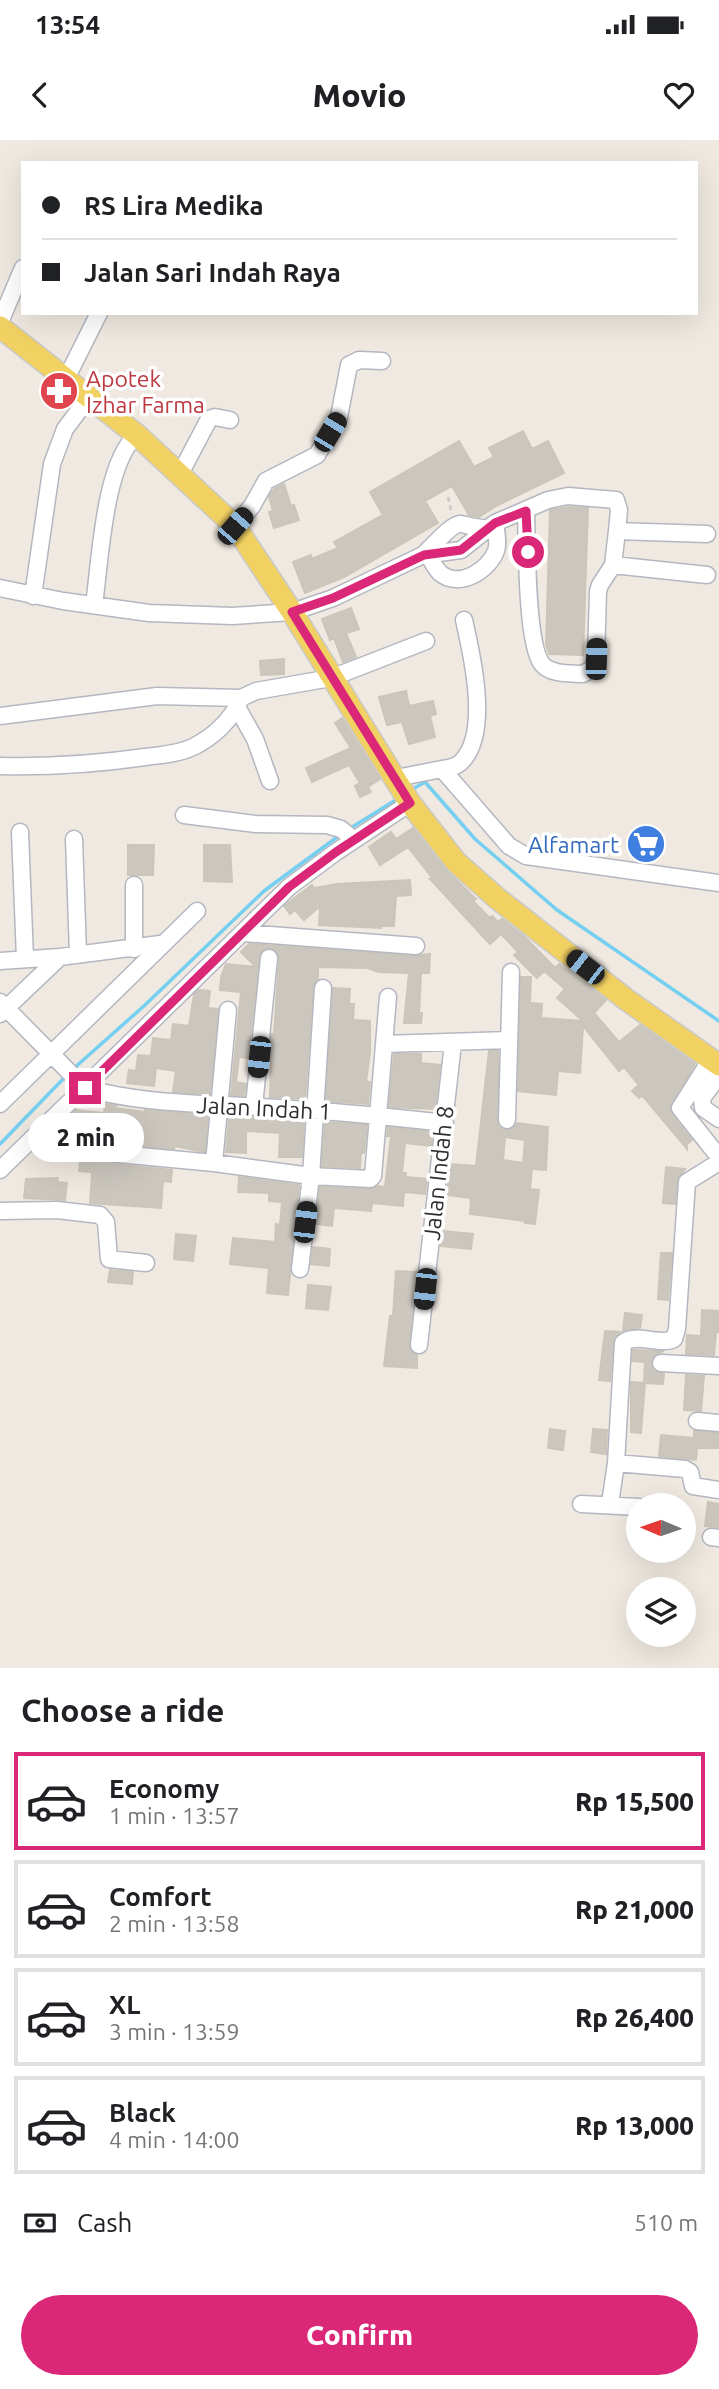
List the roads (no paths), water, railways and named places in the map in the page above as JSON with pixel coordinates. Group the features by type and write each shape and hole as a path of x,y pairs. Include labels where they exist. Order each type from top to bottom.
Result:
{"main road":[{"path":"0,325 137,435 235,526 292,612 403,792 456,862 498,899 716,1067"}],"street":[{"path":"0,325 21,273"},
{"path":"66,379 98,315"},
{"path":"235,526 252,506 266,481 317,455 339,417 349,365 359,360 382,361"},
{"path":"33,596 52,464 65,429 89,397"},
{"path":"180,474 209,419 215,417 230,420"},
{"path":"94,605 112,483 122,455 137,435"},
{"path":"0,588 94,605 179,614 232,616 292,612 333,598 426,554 453,525 477,529 492,526 526,511 558,497 613,499 618,505 613,565 598,591 596,659 593,668 583,674 548,670 538,656 533,640 526,511"},
{"path":"426,554 461,550 492,526"},
{"path":"426,554 439,572 448,577 464,579 474,575 483,569 496,551 492,526"},
{"path":"617,531 707,534"},
{"path":"613,565 707,575"},
{"path":"0,1170 35,1139 82,1085 289,887 348,835 403,792 442,769 464,760 474,740 478,711 464,620"},
{"path":"0,766 85,765 183,751 217,730 239,703 256,691 331,678 426,641"},
{"path":"0,716 157,696 239,703"},
{"path":"239,703 270,780"},
{"path":"442,769 509,846 526,856 719,883"},
{"path":"184,815 256,824 327,825 348,835"},
{"path":"20,832 26,959"},
{"path":"74,839 78,954"},
{"path":"134,885 134,949"},
{"path":"0,1104 57,1058 160,944 197,911"},
{"path":"243,933 416,946"},
{"path":"0,961 60,957 160,944"},
{"path":"60,957 2,1008 57,1058 82,1085"},
{"path":"254,1106 269,958"},
{"path":"507,1120 511,972"},
{"path":"300,1269 311,1176 323,988"},
{"path":"35,1139 45,1146 55,1148 214,1163 311,1176 372,1178 388,996"},
{"path":"214,1163 228,1010"},
{"path":"384,1045 509,1040"},
{"name":"Jalan Indah 8","path":"419,1345 453,1043"},
{"path":"716,1067 702,1098 703,1108 719,1119"},
{"path":"610,1504 616,1463 624,1343 627,1339 668,1342 677,1334 687,1182 719,1160 680,1108 716,1067"},
{"name":"Jalan Indah 1","path":"82,1085 114,1096 218,1106 315,1110 445,1123"},
{"path":"0,1211 57,1210 100,1215 106,1222 109,1259 146,1263"},
{"path":"661,1363 719,1366"},
{"path":"697,1421 719,1423"},
{"path":"616,1463 685,1469 690,1472 693,1486 719,1490"},
{"path":"580,1504 626,1506"}],"waterway":[{"path":"411,790 425,782 475,839 557,910 719,1021"},
{"path":"349,829 399,798"},
{"path":"72,1070 145,1005 264,891 340,835"},
{"path":"0,1144 67,1075"}],"place":[{"name":"Apotek Izhar Farma","path":"59,391"},
{"name":"Alfamart","path":"646,844"}]}
